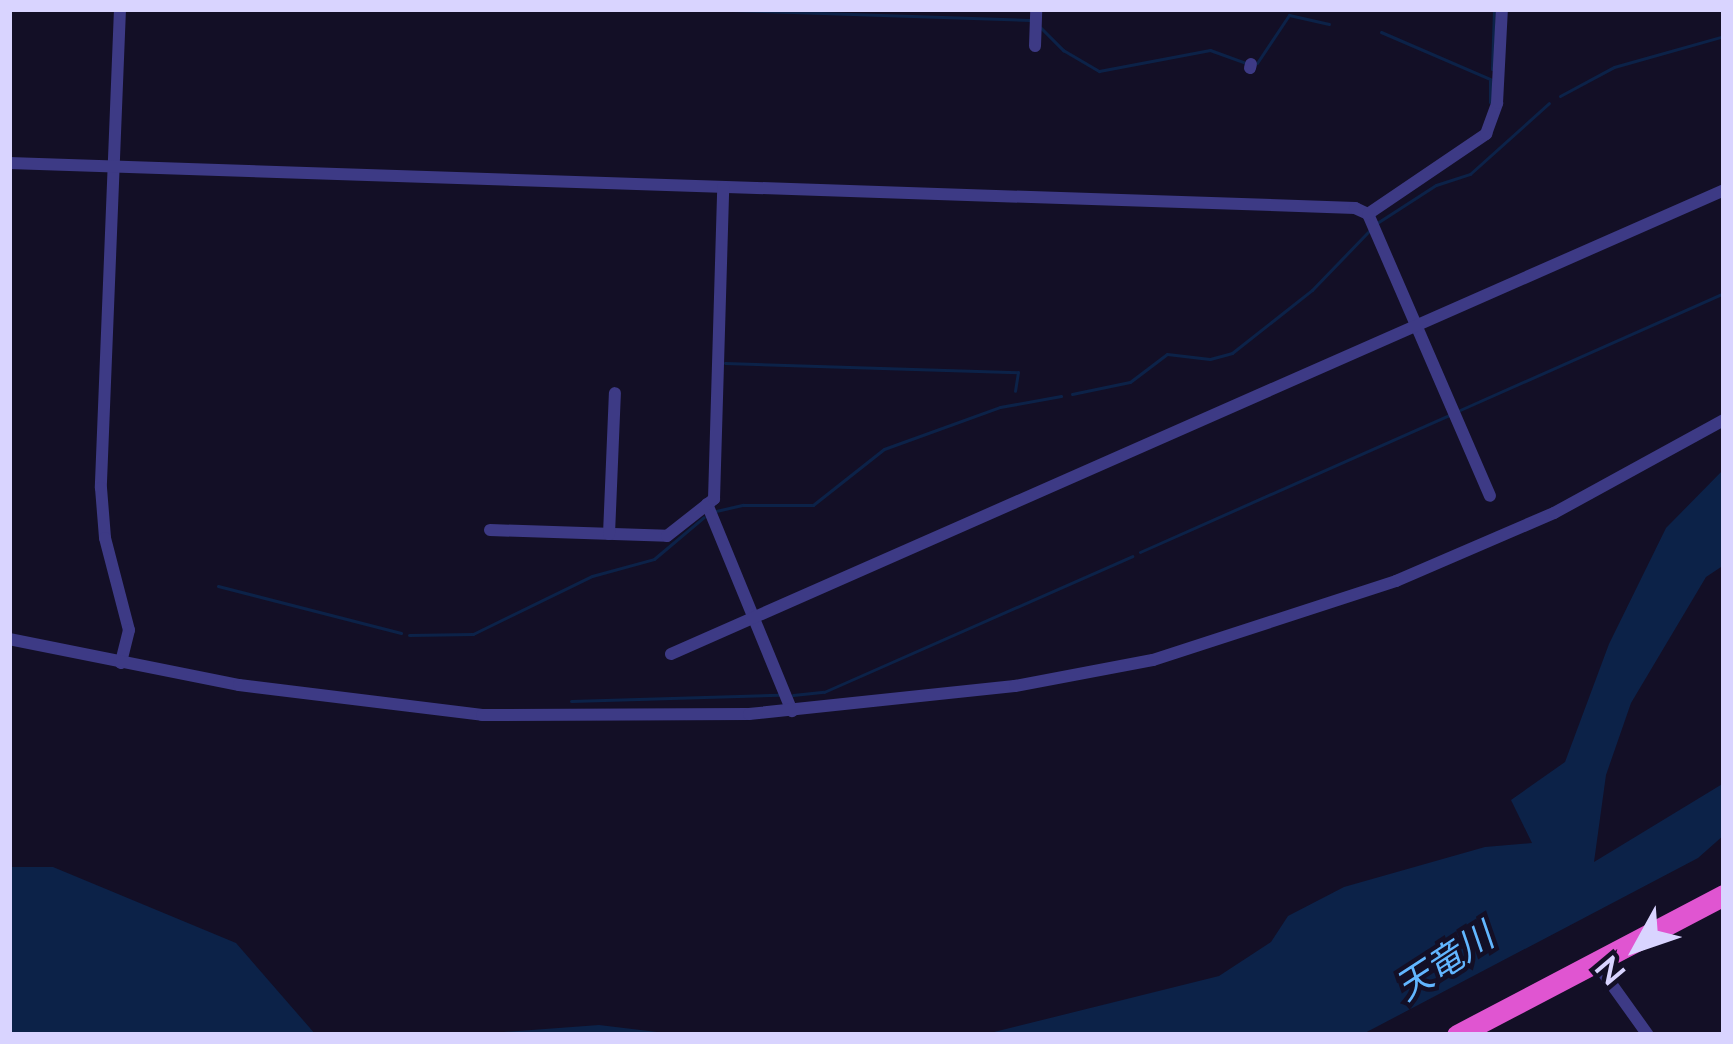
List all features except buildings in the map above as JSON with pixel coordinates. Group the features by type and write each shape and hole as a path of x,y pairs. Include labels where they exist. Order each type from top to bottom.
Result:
{"highway":[{"path":"1457,1035 1724,895"}],"street":[{"path":"120,9 101,488 105,538 128,630 121,663"},
{"path":"1035,46 1036,9"},
{"path":"1371,222 1486,134 1498,103 1502,9"},
{"path":"9,164 1355,208 1371,222 1490,496"},
{"path":"490,530 672,534 714,499 723,187"},
{"path":"670,654 1724,190"},
{"path":"609,534 615,393"},
{"path":"9,639 239,685 482,715 793,710 1079,676 1295,618 1535,522 1724,420"},
{"path":"707,504 793,710"},
{"path":"1597,964 1648,1035"}],"water":[{"name":"天竜川","path":"1724,469 1724,565 1706,577 1631,703 1606,775 1594,862 1724,783 1724,835 1698,858 1361,1035 982,1035 1219,976 1271,942 1288,916 1344,887 1485,847 1532,843 1511,800 1565,762 1609,644 1666,528"},
{"path":"9,867 53,867 236,943 316,1035 9,1035"},
{"path":"599,1025 682,1035 496,1035 503,1032"}],"waterway":[{"path":"704,9 723,10"},
{"path":"1492,69 1494,9"},
{"path":"732,10 1030,20"},
{"path":"1257,63 1289,15 1329,24"},
{"path":"1040,27 1063,50 1099,71 1210,50 1245,63"},
{"path":"1381,32 1490,79"},
{"path":"1560,96 1614,67 1724,36"},
{"path":"1490,80 1490,102"},
{"path":"1377,223 1436,185 1470,174 1549,103"},
{"path":"1072,394 1130,382 1167,354 1210,359 1232,353 1312,290 1370,230"},
{"path":"1460,410 1724,293"},
{"path":"725,363 1018,372 1015,391"},
{"path":"716,511 743,505 813,505 884,449 1000,407 1061,396"},
{"path":"1140,552 1449,415"},
{"path":"409,635 473,634 592,576 654,559 704,517"},
{"path":"793,695 824,692 1132,556"},
{"path":"218,586 401,633"},
{"path":"571,701 779,695"}]}
